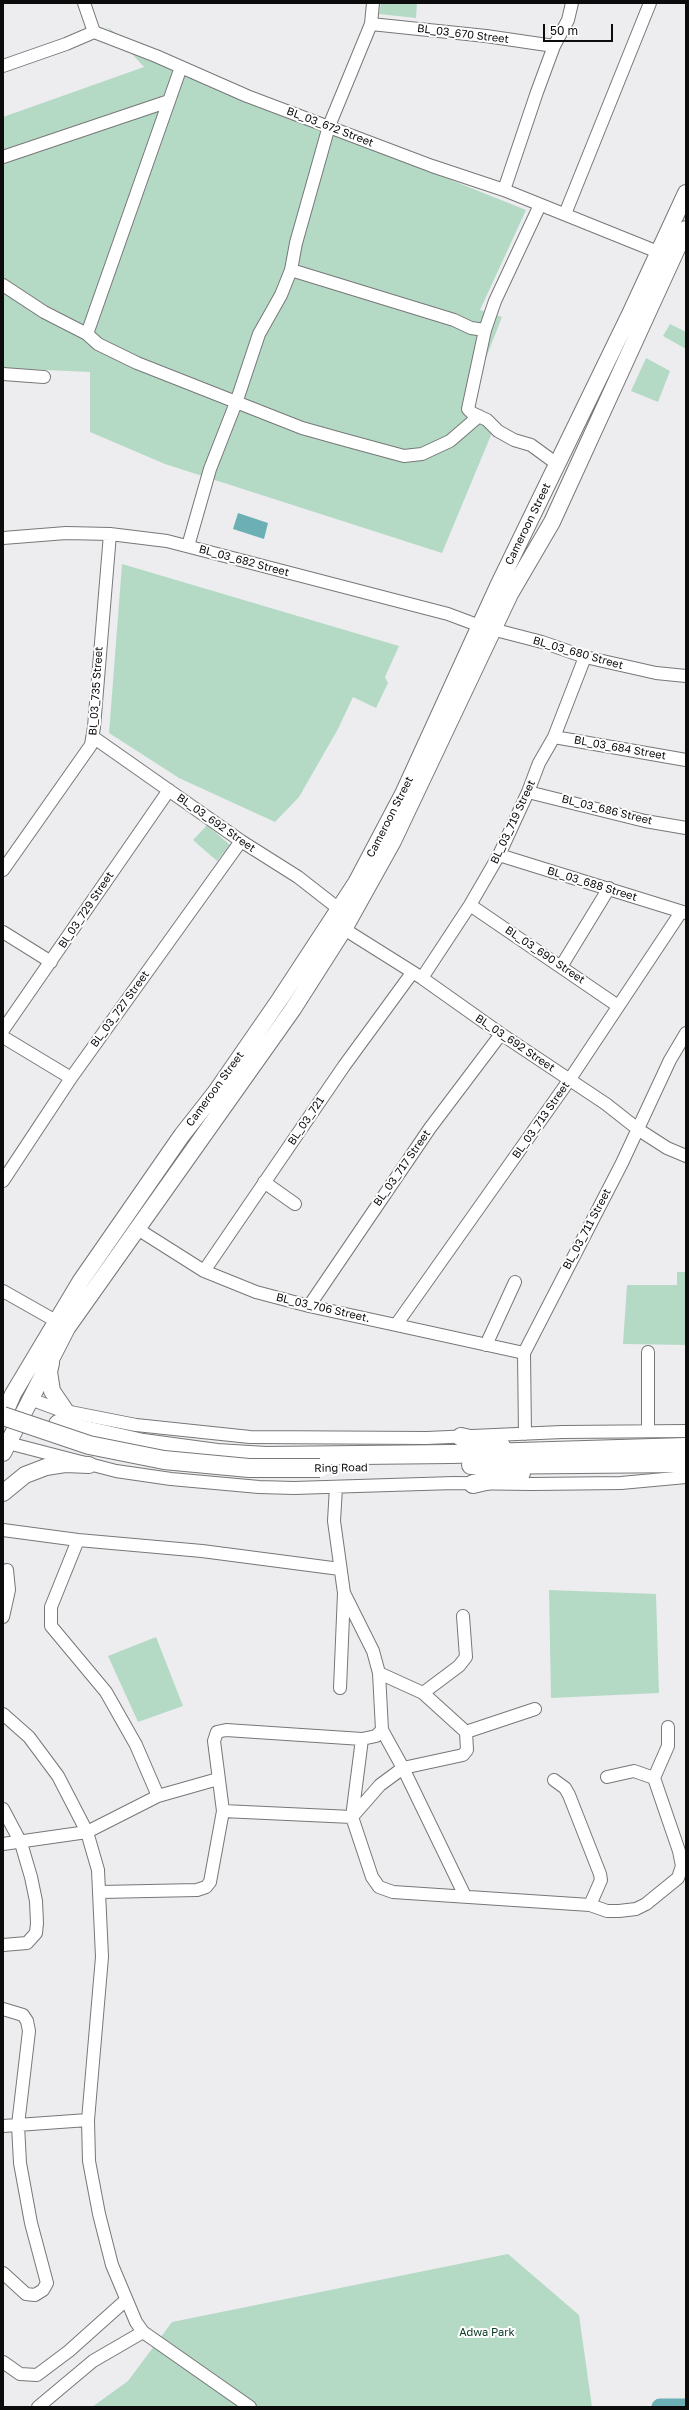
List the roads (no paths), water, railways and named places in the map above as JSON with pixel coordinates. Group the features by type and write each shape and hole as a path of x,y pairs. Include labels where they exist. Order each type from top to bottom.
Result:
{"highway":[{"name":"Ring Road","path":"6,1396 84,1431 143,1443 217,1453 266,1456 453,1460 555,1466 686,1463"},
{"name":"Ring Road","path":"3,1417 89,1445 203,1465 281,1468 453,1460 538,1452 686,1447"},
{"path":"461,1437 538,1452"},
{"path":"473,1484 555,1466"}],"main road":[{"name":"Cameroon Street","path":"3,1417 6,1396 61,1324 86,1287 177,1141 215,1093 280,999 356,884 488,628 510,594 552,522 638,316 658,252 686,193"},
{"name":"Cameroon Street","path":"86,1287 136,1228 293,1009 344,928 393,841 488,628 557,464 686,229"},
{"path":"280,999 293,1009"},
{"name":"Cameroon Street","path":"5,1446 56,1348 61,1324"},
{"path":"56,1348 49,1372 50,1382 55,1398 65,1410"},
{"path":"6,1396 30,1400"},
{"path":"3,1493 25,1475 46,1467 65,1464 89,1465"}],"street":[{"path":"3,66 66,44 94,32 84,3"},
{"path":"188,546 210,469 237,400 259,334 281,295 291,270 296,243 329,126 371,24 373,3"},
{"path":"504,190 554,46 568,20 572,3"},
{"path":"565,214 650,3"},
{"name":"BL_03_670 Street","path":"371,24 486,36 554,46"},
{"name":"BL_03_672 Street","path":"94,32 182,67 247,96 432,166 504,190 658,252"},
{"path":"87,334 182,67"},
{"path":"3,157 169,101"},
{"path":"540,205 495,301 485,330 468,409 487,420 498,431 514,440 531,445 557,464"},
{"path":"291,270 454,320 475,330 485,330"},
{"path":"3,286 44,312 87,334 98,344 137,363 237,400 302,428 404,456 422,454 450,441 480,416"},
{"path":"3,374 44,377"},
{"name":"BL_03_682 Street","path":"3,538 66,533 110,534 167,540 448,614 488,628"},
{"name":"Bl_03_735 Street","path":"3,870 79,765 91,745 93,737 110,534"},
{"name":"BL_03_680 Street","path":"488,628 542,642 585,657 656,673 686,676"},
{"name":"BL_03_719 Street","path":"417,976 470,905 499,855 528,792 539,763 554,736 585,657"},
{"name":"BL_03_684 Street","path":"554,736 686,760"},
{"name":"BL_03_692 Street","path":"93,737 241,840 298,877 339,909"},
{"name":"Bl_03_729 Street","path":"3,1030 169,790"},
{"name":"BL_03_686 Street","path":"528,792 646,821 686,828"},
{"name":"BL_03_727 Street","path":"3,1181 71,1078 241,840"},
{"name":"BL_03_688 Street","path":"499,855 609,888 684,913"},
{"path":"562,965 609,888"},
{"name":"BL_03_690 Street","path":"470,905 562,965 618,1006"},
{"name":"BL_03_713 Street","path":"396,1325 570,1079 618,1006 684,913"},
{"name":"BL_03_692 Street","path":"344,928 570,1079 606,1104 639,1130 667,1148 686,1156"},
{"path":"3,932 51,962"},
{"name":"BL_03_721","path":"204,1271 344,1066 417,976"},
{"name":"BL_03_711 Street","path":"525,1434 524,1353 639,1130 651,1097 686,1033"},
{"name":"BL_03_717 Street","path":"309,1306 430,1128 501,1034"},
{"path":"3,1037 71,1078"},
{"path":"264,1182 295,1204"},
{"name":"BL_03_706 Street.","path":"136,1228 204,1271 256,1292 309,1306 524,1353"},
{"path":"486,1345 515,1282"},
{"path":"3,1291 61,1324"},
{"path":"648,1352 648,1431"},
{"path":"30,1400 65,1410 136,1425 250,1437 461,1437 525,1434 686,1431"},
{"name":"Ring Road","path":"5,1446 89,1465 163,1478 283,1488 621,1483 686,1477"},
{"path":"336,1487 334,1521 344,1593 340,1688"},
{"path":"3,1530 78,1540 202,1550 340,1569"},
{"path":"78,1540 52,1607 51,1626 106,1692 136,1744 158,1796"},
{"path":"3,1617 9,1590 7,1570"},
{"path":"344,1593 373,1651 379,1673 382,1730 403,1768 465,1896"},
{"path":"423,1693 450,1673 466,1657 463,1616"},
{"path":"223,1812 352,1816 380,1785 403,1768 463,1755 467,1750 466,1732 423,1693 379,1673"},
{"path":"466,1732 535,1709"},
{"path":"3,1714 29,1737 47,1759 67,1790 86,1832 98,1870 102,1957 88,2120 90,2162 99,2214 112,2266 126,2300 143,2332 250,2407"},
{"path":"362,1739 352,1816 372,1877 379,1887 393,1892 590,1905 607,1911 636,1909 658,1896 678,1878 682,1866 679,1851 654,1778 668,1746 668,1727"},
{"path":"100,1892 197,1890 206,1887 210,1882 216,1859 223,1812 214,1741 216,1732 226,1730 362,1739 376,1736 382,1730"},
{"path":"608,1777 634,1771 654,1778"},
{"path":"3,1844 21,1843 86,1832 158,1796 218,1779"},
{"path":"554,1780 565,1788 570,1795 600,1874 601,1880 590,1905"},
{"path":"3,1809 21,1843 36,1901 36,1933 28,1943 3,1945"},
{"path":"3,2009 16,2011 23,2015 27,2021 29,2031 18,2125 22,2185 47,2283 43,2290 34,2295 26,2294 3,2273"},
{"path":"3,2126 88,2120"},
{"path":"3,2362 20,2374 37,2375 69,2351 126,2300"},
{"path":"38,2407 93,2361 143,2332"}],"water":[{"path":"238,513 268,523 264,539 233,529"}],"waterway":[{"path":"660,2407 686,2407"}],"park label":[{"name":"Adwa Park","path":"487,2333"}]}
